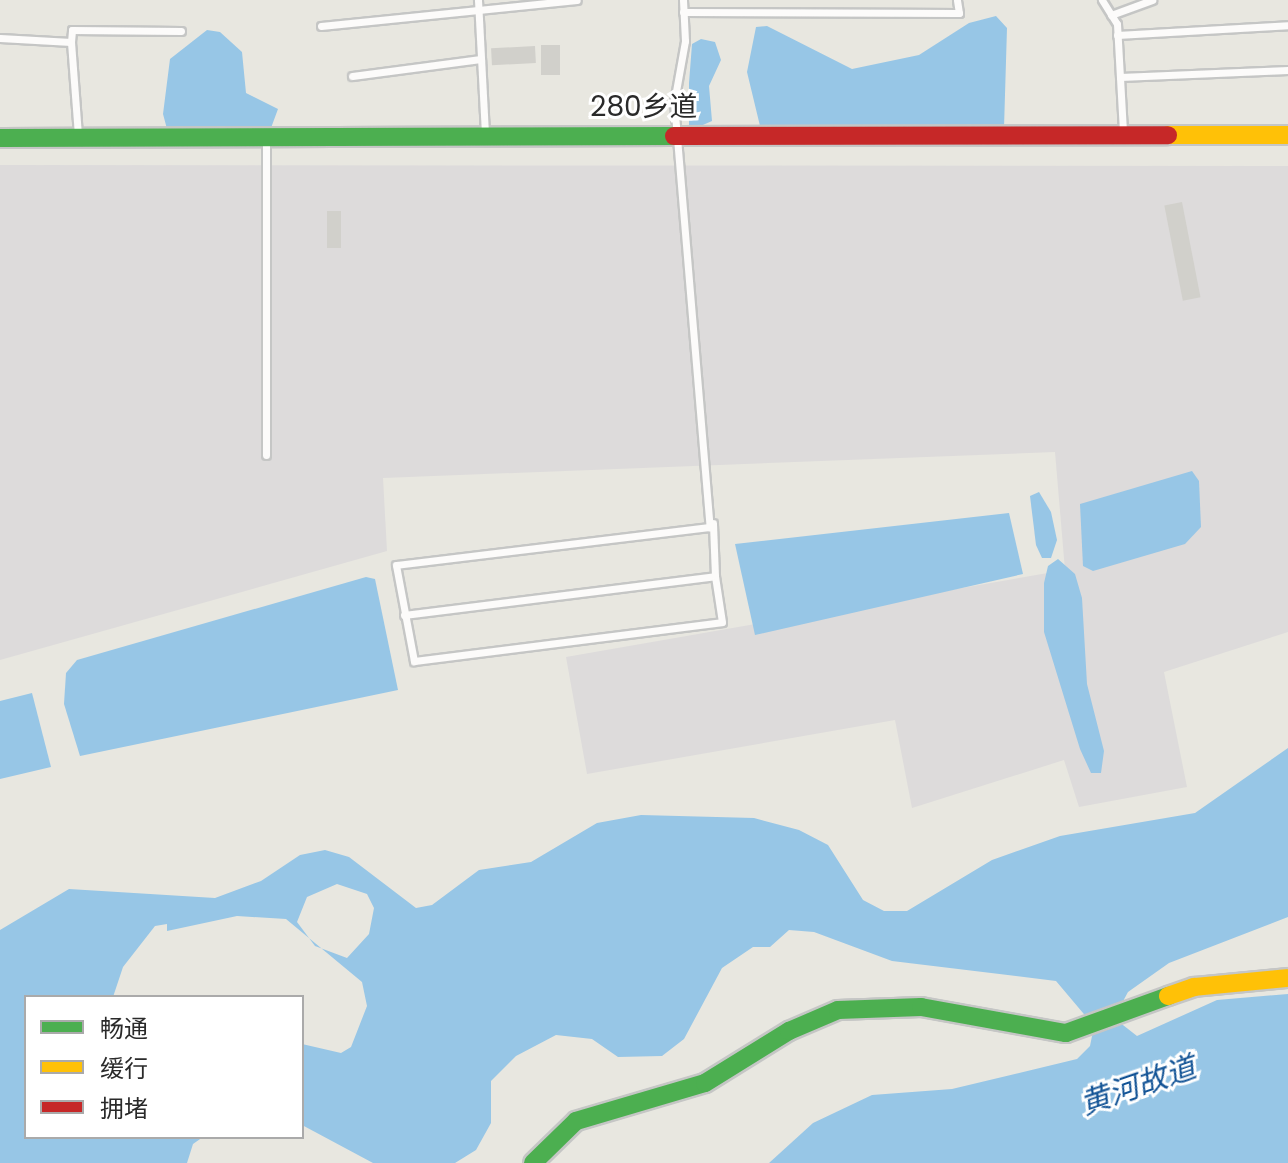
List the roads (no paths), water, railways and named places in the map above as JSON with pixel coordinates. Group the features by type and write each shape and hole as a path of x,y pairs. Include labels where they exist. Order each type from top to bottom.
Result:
{"street":[{"name":"280乡道","path":"0,138 485,134 1288,135"},
{"path":"533,1163 576,1121 705,1083 789,1031 838,1010 921,1007 1038,1030 1085,1028 1203,985 1288,978"}],"lane":[{"path":"321,26 479,4 577,0"},
{"path":"683,0 674,102 713,521 715,576 722,622 414,661 396,565 701,530 713,521"},
{"path":"683,12 959,13 957,0"},
{"path":"1102,0 1117,35 1123,135"},
{"path":"1111,15 1152,0"},
{"path":"479,4 485,134"},
{"path":"1117,35 1288,25"},
{"path":"78,137 72,30 181,31"},
{"path":"0,38 71,42"},
{"path":"352,76 481,59"},
{"path":"1120,77 1288,70"},
{"path":"266,136 266,455"},
{"path":"404,615 715,576"}],"water":[{"path":"996,16 1007,28 1004,128 760,126 747,72 756,27 767,26 852,69 919,55 969,23"},
{"path":"207,30 220,32 242,52 246,93 278,109 271,128 167,129 163,114 170,59"},
{"path":"701,39 715,42 721,60 709,86 712,121 696,128 689,125 689,83 692,44"},
{"path":"1192,471 1199,481 1201,527 1185,544 1093,571 1083,566 1080,504"},
{"path":"1039,492 1051,512 1057,540 1051,558 1042,558 1036,545 1030,496"},
{"path":"1009,513 1023,574 755,635 735,544"},
{"path":"1058,559 1075,574 1082,598 1087,684 1104,751 1101,773 1091,773 1080,749 1044,632 1044,583 1048,566"},
{"path":"366,577 375,579 398,690 80,756 64,704 66,673 77,660"},
{"path":"32,693 51,767 0,779 0,701"},
{"name":"黄河故道","path":"1288,748 1288,917 1169,963 1128,992 1114,1018 1137,1036 1217,1000 1288,994 1288,1163 769,1163 813,1123 872,1095 952,1089 1077,1059 1090,1046 1094,1026 1056,981 892,961 814,932 789,930 770,947 753,947 722,968 684,1039 662,1056 618,1057 592,1039 556,1035 516,1056 491,1081 491,1123 476,1150 455,1163 373,1163 304,1126 304,1044 341,1053 351,1047 367,1006 362,982 322,948 347,958 369,934 374,908 367,894 337,884 307,897 297,922 309,938 286,919 237,916 167,931 167,924 155,926 123,967 114,995 24,995 24,1139 200,1139 193,1144 187,1163 0,1163 0,930 69,889 215,898 261,881 300,855 325,850 349,857 416,908 432,905 479,870 531,862 597,823 641,815 754,818 799,830 828,845 863,900 884,911 907,911 992,860 1060,836 1195,813"}]}
